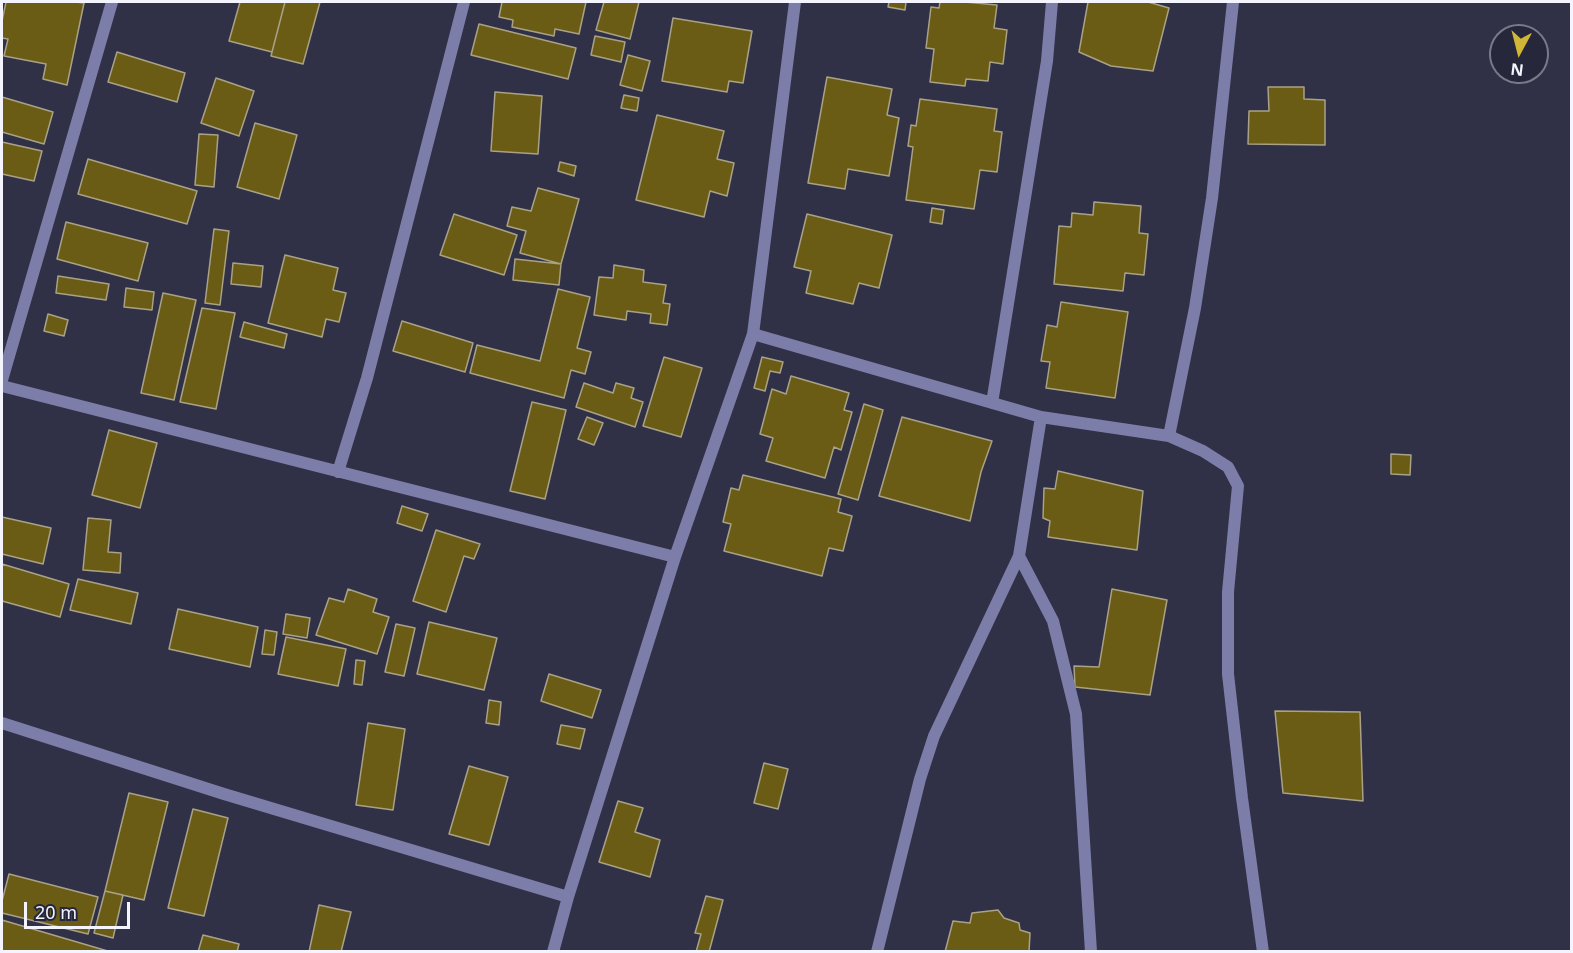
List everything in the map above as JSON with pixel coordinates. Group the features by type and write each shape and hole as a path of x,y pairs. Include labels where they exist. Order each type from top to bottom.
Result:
{"street":[{"path":"2,380 112,2"},
{"path":"338,472 366,378 464,2"},
{"path":"554,951 568,897 675,557 753,334 795,2"},
{"path":"992,403 1047,62 1052,2"},
{"path":"1169,436 1195,308 1212,198 1233,2"},
{"path":"753,334 1041,417 1169,436 1203,451 1228,467 1238,486 1228,592 1228,674 1263,951"},
{"path":"2,386 675,557"},
{"path":"877,951 933,736 1019,556 1041,417"},
{"path":"1019,556 1053,621 1076,714 1091,951"},
{"path":"2,723 224,794 568,897"}],"building":[{"path":"6,2 84,3 67,85 43,79 46,64 4,56 8,39 2,38 2,21"},
{"path":"240,2 285,2 272,52 229,41"},
{"path":"285,2 320,2 303,64 271,56"},
{"path":"502,2 586,2 579,34 555,29 554,36 512,27 513,20 499,17"},
{"path":"604,2 639,2 630,39 596,30"},
{"path":"889,2 906,2 905,10 888,7"},
{"path":"940,2 997,5 994,28 1007,30 1003,64 990,62 988,81 966,79 965,86 930,82 934,49 926,48 931,7 939,8"},
{"path":"1088,2 1148,2 1169,8 1153,71 1111,66 1079,52"},
{"path":"673,18 752,31 743,83 729,81 727,92 662,81"},
{"path":"479,24 576,48 568,79 471,55"},
{"path":"595,36 625,42 621,62 591,55"},
{"path":"117,52 185,73 177,102 108,82"},
{"path":"628,55 650,61 642,91 620,85"},
{"path":"827,77 892,89 887,115 899,118 889,176 848,169 845,189 808,183"},
{"path":"216,78 254,91 239,136 201,123"},
{"path":"1268,87 1304,87 1304,99 1325,100 1325,145 1248,144 1249,111 1269,111"},
{"path":"495,92 542,96 538,154 491,151"},
{"path":"624,95 639,98 637,111 621,108"},
{"path":"2,97 53,112 44,144 2,132"},
{"path":"920,99 997,109 994,131 1002,132 997,172 980,170 974,209 906,200 913,147 908,146 911,125 916,126"},
{"path":"657,115 724,131 717,159 734,163 727,196 710,191 704,217 636,200"},
{"path":"255,123 297,135 279,199 237,187"},
{"path":"199,134 218,135 214,187 195,185"},
{"path":"2,142 42,151 34,181 2,174"},
{"path":"88,159 197,191 187,224 78,194"},
{"path":"560,162 576,166 574,176 558,171"},
{"path":"538,188 579,199 561,264 520,253 526,231 507,226 512,207 531,211"},
{"path":"1094,202 1141,206 1139,233 1148,234 1144,275 1125,273 1123,291 1054,284 1059,226 1071,227 1072,213 1093,215"},
{"path":"932,208 944,210 942,224 930,222"},
{"path":"454,214 517,235 504,275 440,255"},
{"path":"807,214 892,235 879,288 859,283 853,304 806,293 811,271 794,267"},
{"path":"66,222 148,243 138,281 57,259"},
{"path":"214,229 229,231 220,305 205,303"},
{"path":"285,255 338,268 333,290 346,293 339,322 326,319 322,337 268,323"},
{"path":"515,259 561,264 559,285 513,280"},
{"path":"233,263 263,266 261,287 231,284"},
{"path":"614,265 644,270 643,282 666,285 663,303 670,304 667,325 650,323 651,314 627,311 626,320 594,315 599,277 613,278"},
{"path":"58,276 109,284 106,300 56,293"},
{"path":"126,288 154,292 152,310 124,307"},
{"path":"558,289 590,297 577,348 591,352 585,374 571,370 564,398 470,373 477,345 540,361"},
{"path":"163,293 196,300 174,400 141,393"},
{"path":"1061,302 1128,312 1115,398 1046,388 1050,362 1041,361 1047,325 1057,327"},
{"path":"202,308 235,313 216,409 180,402"},
{"path":"48,314 68,320 64,336 44,331"},
{"path":"402,321 473,343 465,372 393,351"},
{"path":"244,322 287,334 284,348 240,337"},
{"path":"664,357 702,368 681,437 643,426"},
{"path":"762,357 783,362 780,373 770,371 765,391 754,388"},
{"path":"791,376 849,393 844,410 852,412 841,450 834,447 825,478 766,461 773,438 760,434 772,389 786,394"},
{"path":"584,383 613,393 616,383 634,388 631,398 643,402 635,427 576,407"},
{"path":"532,402 566,410 545,499 510,491"},
{"path":"864,404 883,410 858,500 838,494"},
{"path":"587,417 603,423 594,445 578,439"},
{"path":"902,417 992,441 981,472 970,521 879,496"},
{"path":"109,430 157,443 140,508 92,495"},
{"path":"1391,454 1411,455 1410,475 1391,474"},
{"path":"1058,471 1143,491 1137,550 1048,537 1050,521 1043,518 1044,488 1055,489"},
{"path":"743,475 841,499 838,512 852,516 843,551 829,548 822,576 724,551 731,524 723,522 731,488 739,490"},
{"path":"402,506 428,514 422,531 397,523"},
{"path":"2,517 51,528 43,564 2,554"},
{"path":"88,518 111,520 108,552 121,553 120,573 83,570"},
{"path":"436,530 480,544 474,559 464,556 446,612 413,601"},
{"path":"2,564 69,584 60,617 2,601"},
{"path":"78,579 138,593 131,624 70,610"},
{"path":"348,589 377,599 373,612 389,617 377,654 316,635 329,598 344,602"},
{"path":"1112,589 1167,600 1150,695 1075,687 1074,666 1099,667"},
{"path":"178,609 258,627 250,667 169,649"},
{"path":"286,614 310,618 307,638 283,634"},
{"path":"429,622 497,638 484,690 417,674"},
{"path":"396,624 415,628 404,676 385,672"},
{"path":"265,630 277,632 274,655 262,654"},
{"path":"286,637 346,649 338,686 278,674"},
{"path":"356,660 365,661 362,685 354,684"},
{"path":"549,674 601,690 592,718 541,701"},
{"path":"489,700 501,702 499,725 486,723"},
{"path":"1275,711 1360,712 1363,801 1283,793"},
{"path":"368,723 405,729 393,810 356,805"},
{"path":"561,725 585,729 580,749 557,744"},
{"path":"764,763 788,769 778,809 754,803"},
{"path":"469,766 508,777 489,845 449,834"},
{"path":"129,793 168,802 144,900 105,891"},
{"path":"618,801 643,808 635,832 660,840 650,877 599,862"},
{"path":"193,809 228,818 204,916 168,908"},
{"path":"9,874 98,897 88,934 2,913 2,901"},
{"path":"105,891 123,895 113,938 94,933"},
{"path":"706,896 723,900 709,952 696,952 701,934 695,933"},
{"path":"319,905 351,912 341,952 309,952"},
{"path":"998,910 1004,918 1019,923 1020,930 1030,933 1029,952 945,952 953,921 970,923 972,913"},
{"path":"2,920 111,952 2,952"},
{"path":"203,935 239,944 237,952 198,952"}]}
